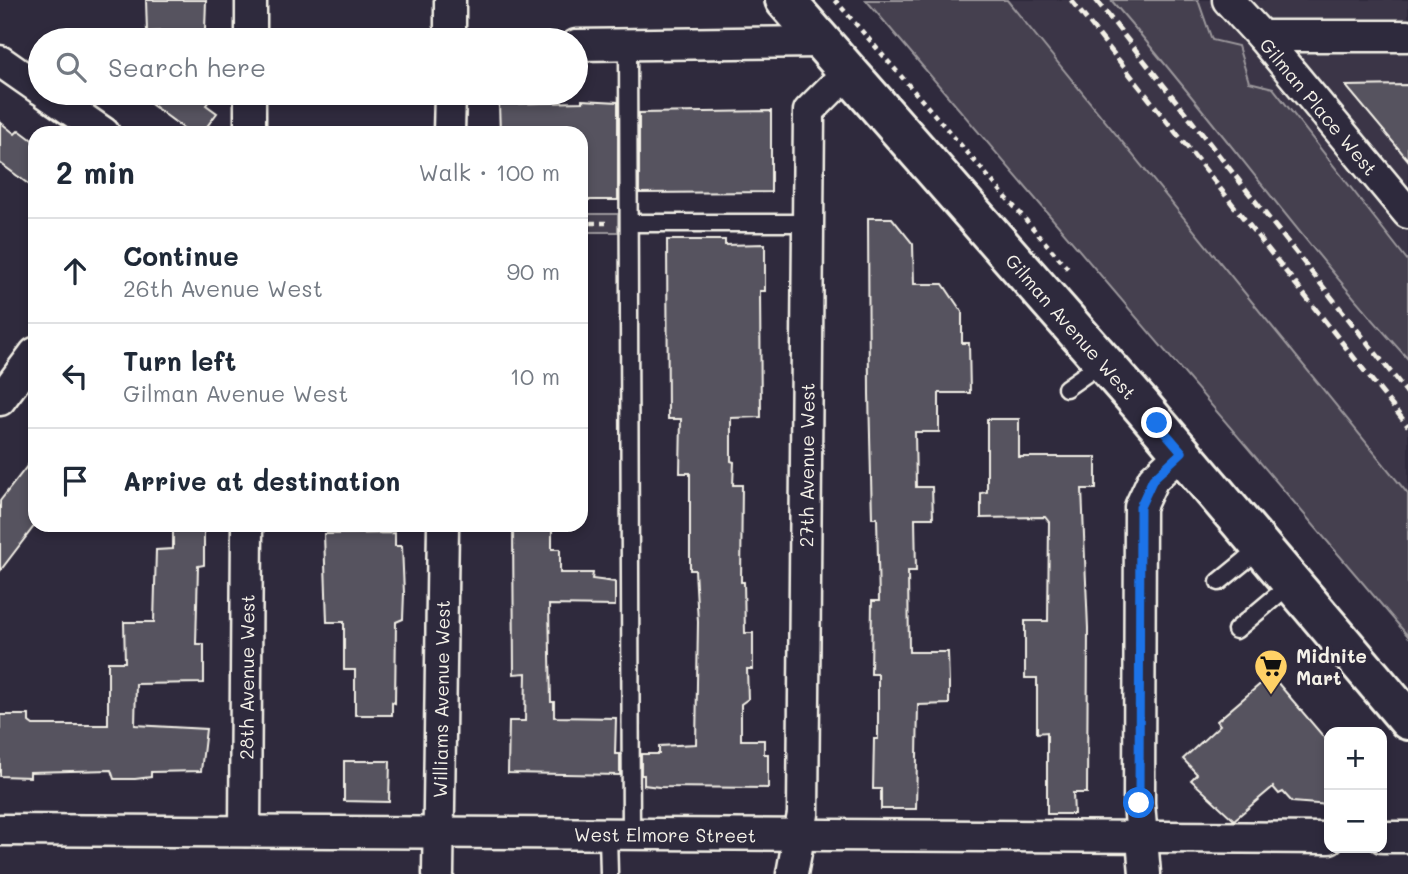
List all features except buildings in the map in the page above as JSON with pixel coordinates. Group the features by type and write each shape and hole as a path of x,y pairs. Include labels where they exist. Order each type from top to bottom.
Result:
{"main road":[{"name":"Gilman Avenue West","path":"785,0 1182,452 1408,720"}],"street":[{"path":"251,0 251,28"},
{"path":"450,0 450,28"},
{"name":"Gilman Place West","path":"1228,0 1408,213"},
{"path":"1261,36 1408,36"},
{"path":"588,45 820,42"},
{"path":"0,61 28,81"},
{"name":"27th Avenue West","path":"792,874 803,814 809,111 847,73"},
{"path":"63,105 94,126"},
{"path":"250,105 250,126"},
{"path":"449,126 450,105"},
{"path":"0,400 28,362"},
{"path":"1146,874 1139,803 1140,507 1153,479 1182,452"},
{"name":"28th Avenue West","path":"245,831 247,532"},
{"name":"Williams Avenue West","path":"438,874 443,532"},
{"name":"West Elmore Street","path":"0,830 438,835 1324,838"},
{"path":"1387,837 1408,837"}],"lane":[{"path":"609,874 619,835 629,223 628,46"},
{"path":"629,223 806,223"},
{"path":"1066,388 1103,362"},
{"path":"1219,582 1262,547"},
{"path":"1236,630 1293,582"}],"shaded area":[{"path":"866,0 1007,0 1408,494 1408,636"},
{"path":"1007,0 1408,0 1408,494"},
{"path":"1111,0 1198,0 1212,40 1238,46 1249,82 1273,88 1408,261 1408,359 1332,271"},
{"path":"588,214 618,214 618,232 588,232"}],"railway":[{"path":"1071,0 1408,426"},
{"path":"1096,0 1408,394"}],"place":[{"name":"Midnite Mart","path":"1271,696"}],"route":[{"path":"1139,803 1140,507 1153,479 1182,452 1157,423"}]}
